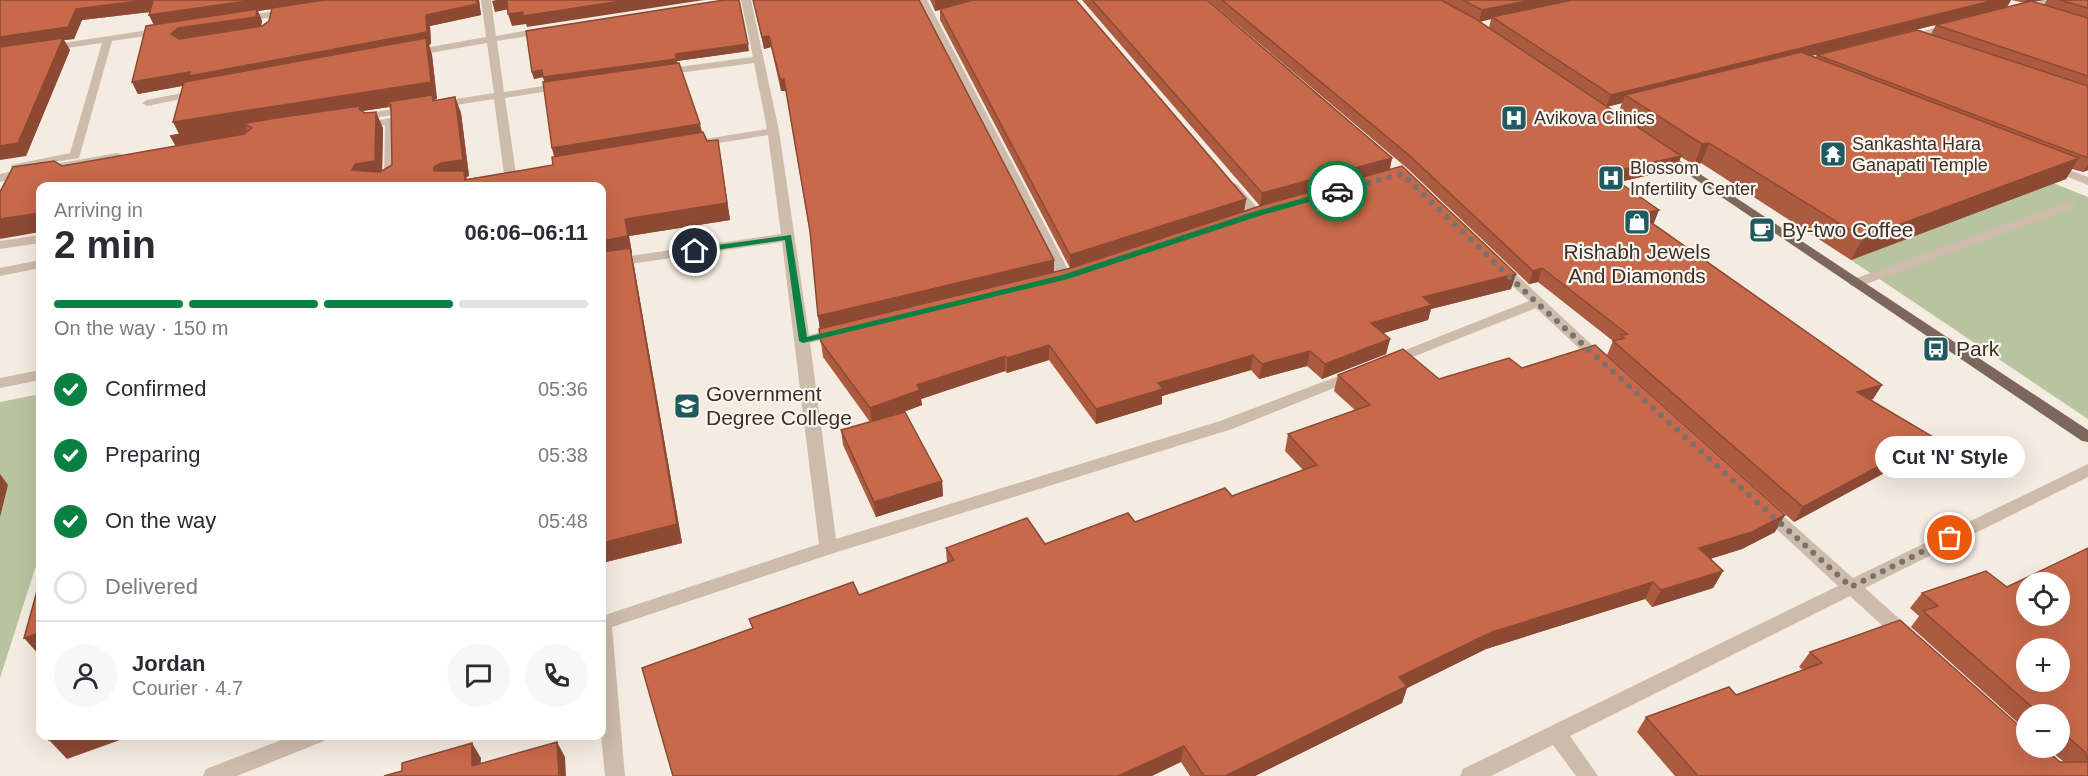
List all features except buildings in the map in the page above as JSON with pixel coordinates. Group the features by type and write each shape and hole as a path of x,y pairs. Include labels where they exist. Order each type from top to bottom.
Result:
{"main road":[{"path":"1652,146 2088,437"}],"street":[{"path":"486,0 510,174"},
{"path":"746,0 773,131 803,341 828,548"},
{"path":"922,0 936,16 1065,276"},
{"path":"2024,8 2055,0"},
{"path":"2011,7 2045,14"},
{"path":"236,20 270,19 303,10"},
{"path":"1890,41 1968,22"},
{"path":"406,54 561,27"},
{"path":"33,50 178,28"},
{"path":"1912,36 1934,43"},
{"path":"0,169 75,156 108,39"},
{"path":"652,74 758,58"},
{"path":"343,120 570,85"},
{"path":"147,103 206,92"},
{"path":"355,127 390,121 390,182"},
{"path":"681,146 773,131"},
{"path":"0,178 125,155"},
{"path":"2033,160 2088,181"},
{"path":"79,163 72,176 119,168"},
{"path":"1226,178 1256,214"},
{"path":"1856,283 2070,205"},
{"path":"606,263 788,237"},
{"path":"0,245 36,240"},
{"path":"1486,255 1616,374"},
{"path":"0,272 36,265"},
{"path":"606,623 828,548 1226,425 1537,303"},
{"path":"803,341 849,330"},
{"path":"0,383 36,376"},
{"path":"1470,776 2088,470"},
{"path":"1755,500 1921,650"},
{"path":"606,671 615,776"},
{"path":"1556,734 1588,776"},
{"path":"213,776 304,740"}],"green space":[{"path":"2053,183 2088,197 2088,419 1851,260"},
{"path":"36,395 36,566 0,678 0,402"}],"way so far":[{"path":"1337,191 1402,174 1537,303 1851,587 1950,538"}],"place":[{"name":"Avikova Clinics","path":"1514,118"},
{"name":"Sankashta Hara Ganapati Temple","path":"1833,154"},
{"name":"Blossom Infertility Center","path":"1611,178"},
{"name":"Rishabh Jewels And Diamonds","path":"1637,222"},
{"name":"By-two Coffee","path":"1762,230"},
{"name":"Park","path":"1936,349"},
{"name":"Government Degree College","path":"687,406"},
{"name":"Cut 'N' Style","path":"1950,538"}],"route":[{"path":"695,251 788,237 803,341 1065,277 1256,214 1337,191"}]}
